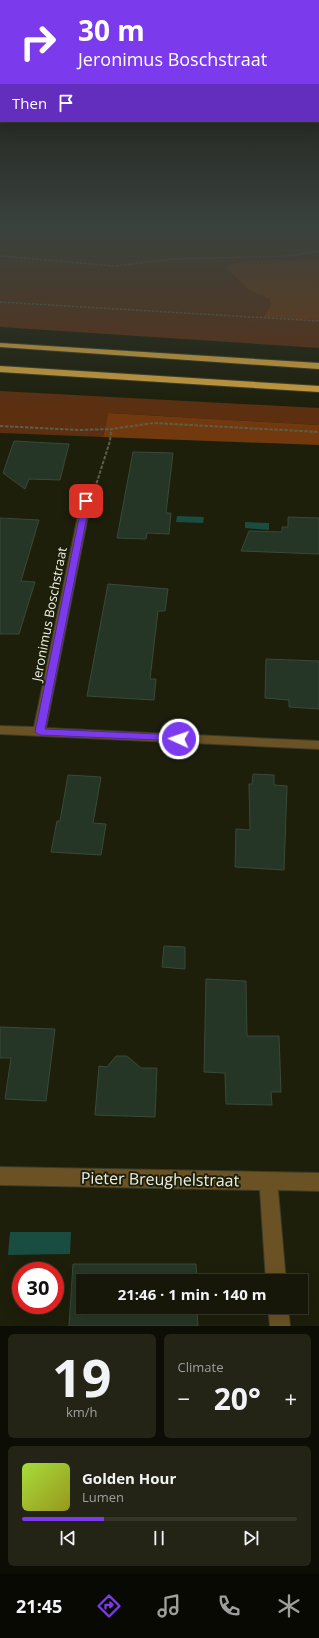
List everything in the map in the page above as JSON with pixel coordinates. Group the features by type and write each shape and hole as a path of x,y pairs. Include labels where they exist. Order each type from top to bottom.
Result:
{"highway":[{"path":"0,345 319,366"},
{"path":"0,368 319,389"}],"street":[{"name":"Jeronimus Boschstraat","path":"40,732 86,501"},
{"path":"0,730 319,745"},
{"name":"Pieter Breughelstraat","path":"0,1176 319,1182"},
{"path":"268,1180 275,1274"},
{"path":"279,1314 280,1326"}],"path":[{"path":"0,302 319,321"},
{"path":"0,426 79,430 111,429 154,423 319,432"},
{"path":"86,501 93,496 110,441 111,429"}],"shaded area":[{"path":"0,287 319,287 319,348 0,327"},
{"path":"246,287 319,287 319,320 264,317 271,304 269,298 251,291"},
{"path":"0,391 319,408 319,425 108,413 103,437 0,433"},
{"path":"108,413 319,425 319,445 103,437"}],"water":[{"path":"177,516 204,517 203,523 176,522"},
{"path":"245,522 269,523 269,530 245,528"},
{"path":"10,1232 71,1232 70,1254 8,1255"}],"building":[{"path":"14,441 69,444 60,480 29,479 25,489 3,473"},
{"path":"133,452 173,453 166,513 171,513 169,534 147,533 146,539 117,538"},
{"path":"288,517 319,518 319,554 241,551 249,531 282,532 282,527 288,527"},
{"path":"0,518 39,520 21,581 35,582 19,634 0,634"},
{"path":"108,584 168,589 165,611 158,611 150,679 156,679 154,700 87,696"},
{"path":"266,659 319,661 319,709 289,707 289,700 265,698"},
{"path":"253,774 274,775 274,785 287,786 284,870 235,867 236,829 250,830 249,784 252,784"},
{"path":"68,775 101,777 93,823 106,824 101,855 51,852 57,821 60,821"},
{"path":"164,946 185,947 185,969 162,967"},
{"path":"206,979 246,981 247,1036 279,1036 281,1092 271,1092 272,1105 226,1104 225,1073 204,1072"},
{"path":"0,1027 55,1029 46,1101 5,1099 11,1058 0,1058"},
{"path":"116,1056 127,1056 141,1068 157,1068 155,1117 95,1115 99,1066 107,1067"},
{"path":"73,1264 196,1264 197,1274 76,1274 76,1314 197,1314 198,1326 69,1326"}],"route":[{"path":"86,501 40,732 179,739"}]}
